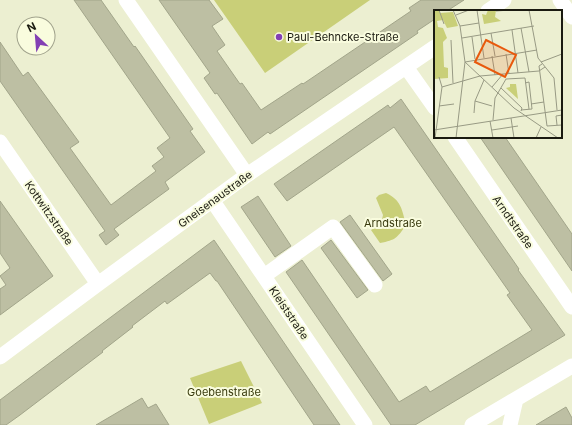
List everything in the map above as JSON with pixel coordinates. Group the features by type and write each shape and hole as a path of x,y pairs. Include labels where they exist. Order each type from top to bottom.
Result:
{"street":[{"path":"126,0 247,175"},
{"path":"489,10 504,0"},
{"path":"560,0 572,17"},
{"name":"Gneisenaustraße","path":"0,358 212,200 434,48"},
{"path":"406,67 434,107"},
{"name":"Arndtstraße","path":"456,138 572,307"},
{"name":"Kottwitzstraße","path":"0,142 98,284"},
{"name":"Kleiststraße","path":"212,200 365,425"},
{"path":"264,276 333,227 374,285"},
{"path":"472,425 572,366"},
{"path":"510,425 516,399"}],"green space":[{"name":"Paul-Behncke-Straße","path":"214,0 370,0 265,73"},
{"name":"Arndstraße","path":"386,193 398,202 406,225 396,238 380,243 371,230 381,224 383,215 376,198 379,195"},
{"name":"Goebenstraße","path":"241,361 262,403 209,424 190,378"}],"building":[{"path":"74,0 101,0 193,129 190,131 205,152 165,182 169,189 114,229 119,235 106,245 99,235 105,231 0,81 0,42 23,76 28,72 79,142 70,148 111,205 156,171 152,166 164,157 157,148 170,138"},
{"path":"159,0 209,0 223,19 212,26 225,45 217,51 240,84 242,83 261,110 302,83 303,84 411,11 409,8 421,0 464,0 449,10 434,10 434,20 417,31 418,33 270,134 268,132 252,144 217,93 215,94 204,78 210,73"},
{"path":"401,99 519,269 518,270 565,335 415,425 391,425 286,272 302,260 399,402 426,386 430,392 532,330 507,295 510,293 394,127 287,201 274,184 388,105 390,108"},
{"path":"481,138 506,138 572,234 572,271"},
{"path":"258,196 291,246 275,257 241,207"},
{"path":"0,201 53,276 0,315 0,289 6,285 0,276 10,268 0,253"},
{"path":"350,215 392,274 383,281 340,222"},
{"path":"214,240 340,425 314,425 217,281 210,273 167,304 165,301 132,326 133,327 102,351 103,352 20,415 6,425 0,425 0,400"},
{"path":"331,240 368,290 357,298 321,248"},
{"path":"142,398 148,408 156,404 169,425 96,425"},
{"path":"566,407 572,418 572,425 536,425"}],"place":[{"name":"Paul-Behncke-Straße","path":"279,37"}]}
